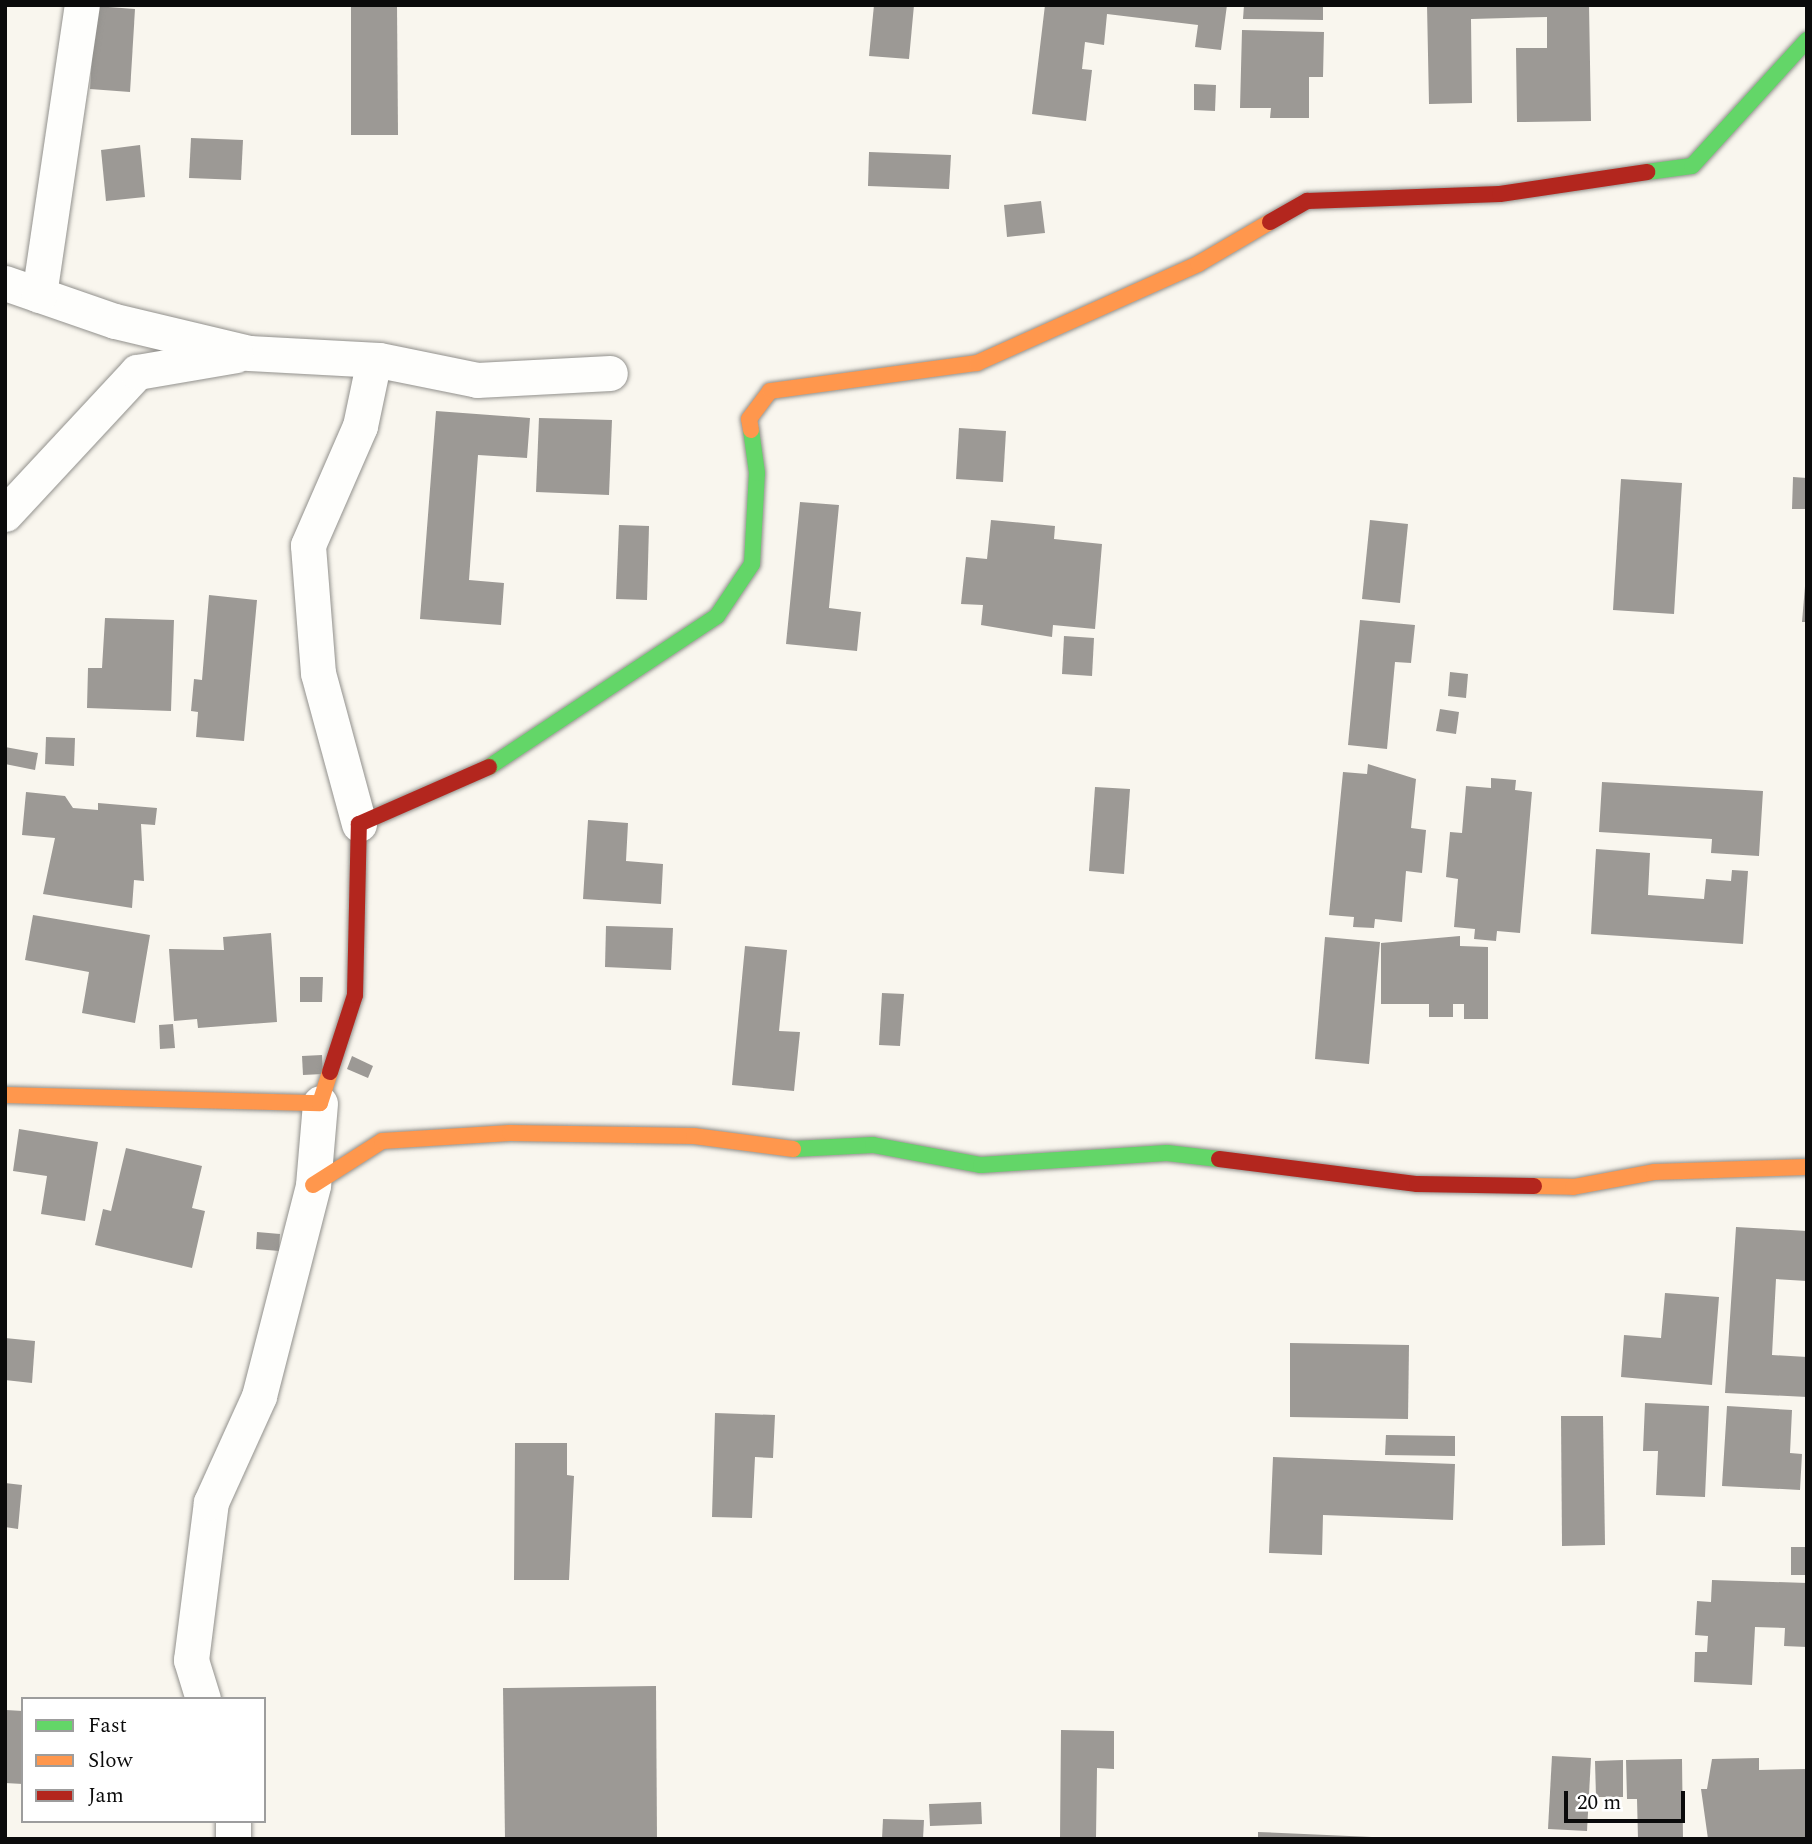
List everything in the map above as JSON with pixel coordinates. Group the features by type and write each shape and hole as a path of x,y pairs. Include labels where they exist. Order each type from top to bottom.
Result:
{"street":[{"path":"39,295 82,5"},
{"path":"359,824 485,769 717,616 752,564 757,473 749,419 771,391 977,363 1198,264 1307,201 1500,194 1692,166 1807,40"},
{"path":"5,283 39,295 249,353 379,360 477,380 610,373"},
{"path":"5,514 137,372 249,353"},
{"path":"202,1697 191,1660 211,1502 259,1396 313,1185 320,1103 355,995 359,824 318,673 308,545 360,426 371,374"},
{"path":"5,1095 320,1103"},
{"path":"313,1185 382,1141 510,1133 694,1136 792,1149 873,1145 981,1165 1167,1153 1417,1184 1573,1188 1654,1172 1807,1167"}],"building":[{"path":"351,5 397,5 398,135 351,135"},
{"path":"874,5 914,5 909,59 869,56"},
{"path":"1045,5 1227,5 1221,50 1195,47 1198,25 1107,14 1104,45 1085,42 1082,69 1092,70 1086,121 1032,114"},
{"path":"1244,5 1323,5 1323,20 1243,19"},
{"path":"1427,5 1589,5 1591,121 1517,122 1516,48 1547,48 1547,17 1471,19 1472,103 1429,104"},
{"path":"95,6 135,9 130,92 90,89"},
{"path":"1242,30 1324,32 1323,77 1309,77 1309,118 1270,118 1271,108 1240,108"},
{"path":"1194,84 1216,85 1215,111 1194,110"},
{"path":"191,138 243,140 241,180 189,178"},
{"path":"140,145 145,197 106,201 101,150"},
{"path":"869,152 951,155 949,189 868,186"},
{"path":"1041,201 1045,233 1007,237 1004,205"},
{"path":"436,411 530,418 527,458 478,455 469,580 504,583 501,625 420,619"},
{"path":"539,418 612,420 609,495 536,492"},
{"path":"959,428 1006,431 1003,482 956,479"},
{"path":"1793,477 1807,478 1807,509 1792,509"},
{"path":"1621,479 1682,483 1674,614 1613,610"},
{"path":"800,502 839,505 829,608 861,612 857,651 786,644"},
{"path":"991,520 1055,526 1054,539 1102,544 1095,629 1053,625 1052,637 981,625 983,605 961,604 966,557 987,559"},
{"path":"1370,520 1408,524 1400,603 1362,599"},
{"path":"619,525 649,526 647,600 616,599"},
{"path":"1807,563 1807,622 1802,622"},
{"path":"209,595 257,600 244,741 196,737 198,712 191,711 194,679 202,680"},
{"path":"105,618 174,620 171,711 87,708 88,668 102,668"},
{"path":"1360,620 1415,625 1411,663 1395,662 1387,749 1348,745"},
{"path":"1064,636 1094,638 1092,676 1062,674"},
{"path":"1450,672 1468,674 1466,698 1448,696"},
{"path":"1440,709 1459,712 1456,734 1436,731"},
{"path":"46,737 75,738 74,766 45,764"},
{"path":"5,747 38,753 35,770 5,764"},
{"path":"1368,764 1416,779 1411,828 1426,830 1422,873 1406,871 1402,922 1375,919 1374,928 1353,927 1354,917 1329,915 1343,772 1367,774"},
{"path":"1491,778 1516,780 1515,790 1532,792 1520,933 1497,931 1496,941 1474,939 1475,929 1454,927 1458,879 1446,877 1450,832 1462,833 1466,786 1491,788"},
{"path":"1602,782 1763,791 1759,856 1711,853 1712,839 1599,832"},
{"path":"1095,787 1130,789 1124,874 1089,871"},
{"path":"26,792 65,796 73,808 98,810 98,803 157,808 155,825 141,824 144,881 134,880 132,908 43,894 55,838 22,835"},
{"path":"588,820 628,823 626,861 663,864 661,904 583,899"},
{"path":"1596,849 1650,853 1648,895 1704,899 1706,879 1731,881 1732,870 1748,871 1743,944 1591,934"},
{"path":"33,915 150,935 135,1023 82,1013 89,972 25,960"},
{"path":"606,926 673,928 671,970 605,967"},
{"path":"271,933 277,1022 198,1028 197,1019 174,1021 169,949 224,950 223,937"},
{"path":"1460,936 1460,946 1488,947 1488,1019 1464,1019 1464,1004 1453,1004 1453,1017 1429,1017 1429,1004 1381,1004 1381,943"},
{"path":"1325,937 1380,942 1369,1064 1315,1059"},
{"path":"745,946 787,950 779,1031 800,1032 794,1091 732,1085"},
{"path":"300,977 323,977 322,1002 300,1002"},
{"path":"882,993 904,994 900,1046 879,1045"},
{"path":"173,1024 175,1048 160,1049 159,1025"},
{"path":"322,1055 323,1074 303,1075 302,1056"},
{"path":"352,1056 373,1066 368,1078 347,1069"},
{"path":"19,1129 98,1142 85,1221 41,1214 47,1176 13,1171"},
{"path":"126,1148 202,1166 192,1208 205,1211 192,1268 95,1245 103,1209 111,1211"},
{"path":"1736,1227 1807,1231 1807,1281 1776,1279 1772,1355 1807,1357 1807,1397 1725,1393"},
{"path":"257,1232 280,1234 279,1251 256,1249"},
{"path":"1665,1293 1719,1297 1712,1385 1621,1377 1624,1335 1661,1338"},
{"path":"5,1338 35,1341 32,1383 5,1380"},
{"path":"1290,1343 1409,1345 1408,1419 1290,1417"},
{"path":"1645,1403 1709,1406 1705,1497 1656,1495 1658,1451 1643,1451"},
{"path":"1727,1406 1792,1410 1790,1453 1802,1454 1800,1490 1722,1486"},
{"path":"715,1413 775,1415 773,1458 755,1457 752,1518 712,1517"},
{"path":"1561,1416 1603,1416 1605,1545 1562,1546"},
{"path":"1386,1435 1455,1436 1455,1456 1385,1455"},
{"path":"515,1443 567,1443 567,1475 574,1476 569,1580 514,1580"},
{"path":"1273,1457 1455,1464 1453,1520 1323,1515 1322,1555 1269,1553"},
{"path":"5,1483 22,1485 18,1529 5,1527"},
{"path":"1791,1547 1807,1547 1807,1575 1791,1575"},
{"path":"1712,1580 1807,1583 1807,1647 1784,1646 1785,1628 1755,1627 1752,1685 1694,1682 1695,1652 1707,1652 1708,1636 1695,1635 1697,1601 1711,1602"},
{"path":"656,1686 657,1839 505,1839 503,1688"},
{"path":"6,1710 21,1711 21,1784 5,1783"},
{"path":"1061,1730 1114,1731 1114,1769 1097,1768 1096,1839 1060,1839"},
{"path":"1552,1756 1591,1758 1587,1831 1548,1829"},
{"path":"1759,1758 1759,1770 1807,1769 1807,1839 1708,1839 1701,1789 1707,1789 1712,1759"},
{"path":"1682,1759 1683,1839 1638,1839 1637,1799 1627,1799 1626,1760"},
{"path":"1623,1760 1623,1797 1596,1797 1595,1761"},
{"path":"981,1802 982,1824 930,1826 929,1804"},
{"path":"883,1819 924,1820 923,1839 882,1839"},
{"path":"1258,1832 1372,1837 1372,1839 1258,1839"}],"traffic: fast":[{"path":"1647,172 1692,166 1807,40"},
{"path":"489,767 717,616 752,564 757,473 751,430"},
{"path":"793,1149 873,1145 981,1165 1167,1153 1219,1159"}],"traffic: slow":[{"path":"751,430 749,419 770,391 977,363 1198,264 1270,222"},
{"path":"5,1095 320,1103 330,1072"},
{"path":"313,1185 382,1141 510,1133 694,1136 793,1149"},
{"path":"1534,1186 1573,1187 1654,1172 1807,1167"}],"traffic: jam":[{"path":"1270,222 1307,201 1500,194 1647,172"},
{"path":"330,1072 355,995 359,824 489,767"},
{"path":"1219,1159 1417,1184 1534,1186"}]}
